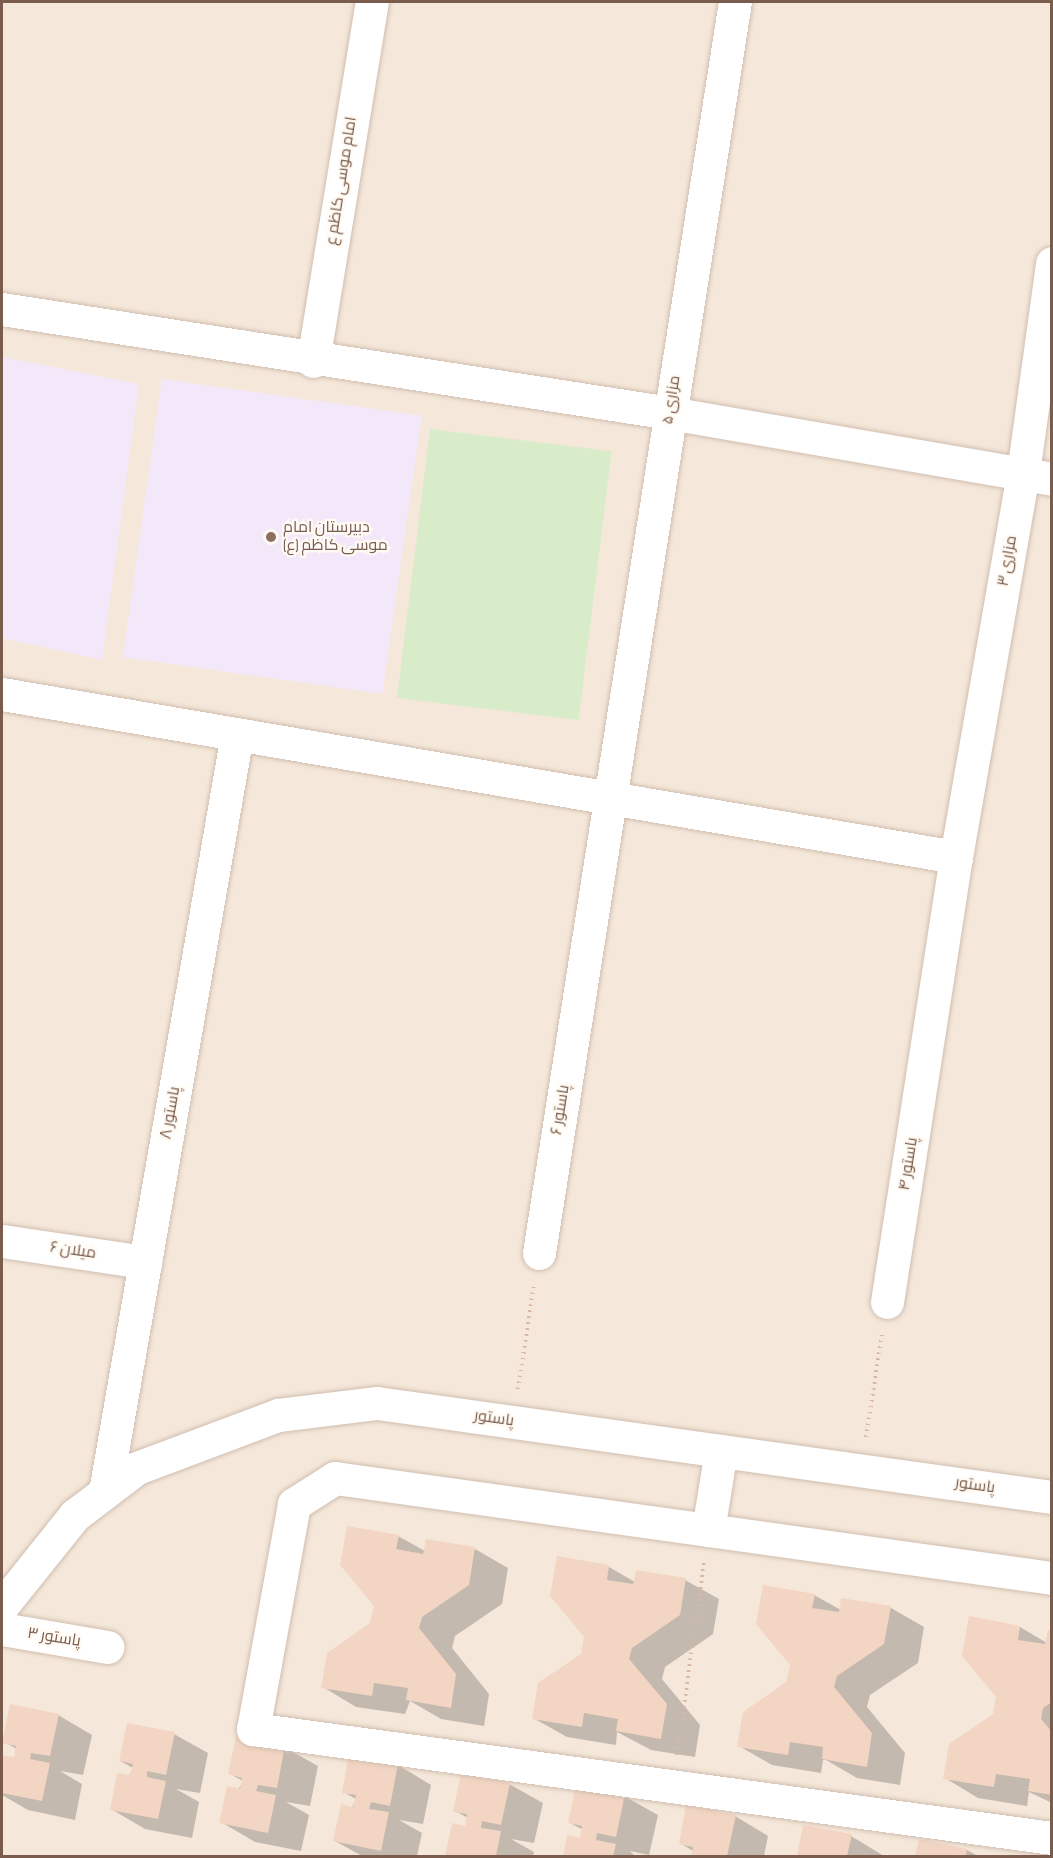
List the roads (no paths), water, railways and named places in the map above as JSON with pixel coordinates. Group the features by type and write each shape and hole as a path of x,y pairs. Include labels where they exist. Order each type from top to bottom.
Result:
{"street":[{"name":"امام موسی کاظم ع","path":"313,361 372,2"},
{"name":"مزاری ۵","path":"610,798 735,2"},
{"name":"مزاری ۳","path":"956,857 1037,476 1052,263"},
{"path":"2,309 313,361 670,413 1037,476"},
{"path":"2,694 956,857"},
{"name":"پاستور ۸","path":"105,1492 237,734"},
{"name":"پاستور ۶","path":"539,1253 610,798"},
{"name":"پاستور ۴","path":"887,1302 956,857"},
{"name":"میلان ۶","path":"2,1241 145,1262"},
{"name":"پاستور","path":"2,1606 75,1515 137,1468 278,1415 377,1403 1052,1497"},
{"path":"708,1530 721,1451"},
{"path":"1052,1578 335,1478 294,1504 253,1729 1052,1838"},
{"name":"پاستور ۳","path":"2,1629 107,1647"}],"place":[{"name":"دبیرستان امام موسی کاظم (ع)","path":"271,537"}]}
